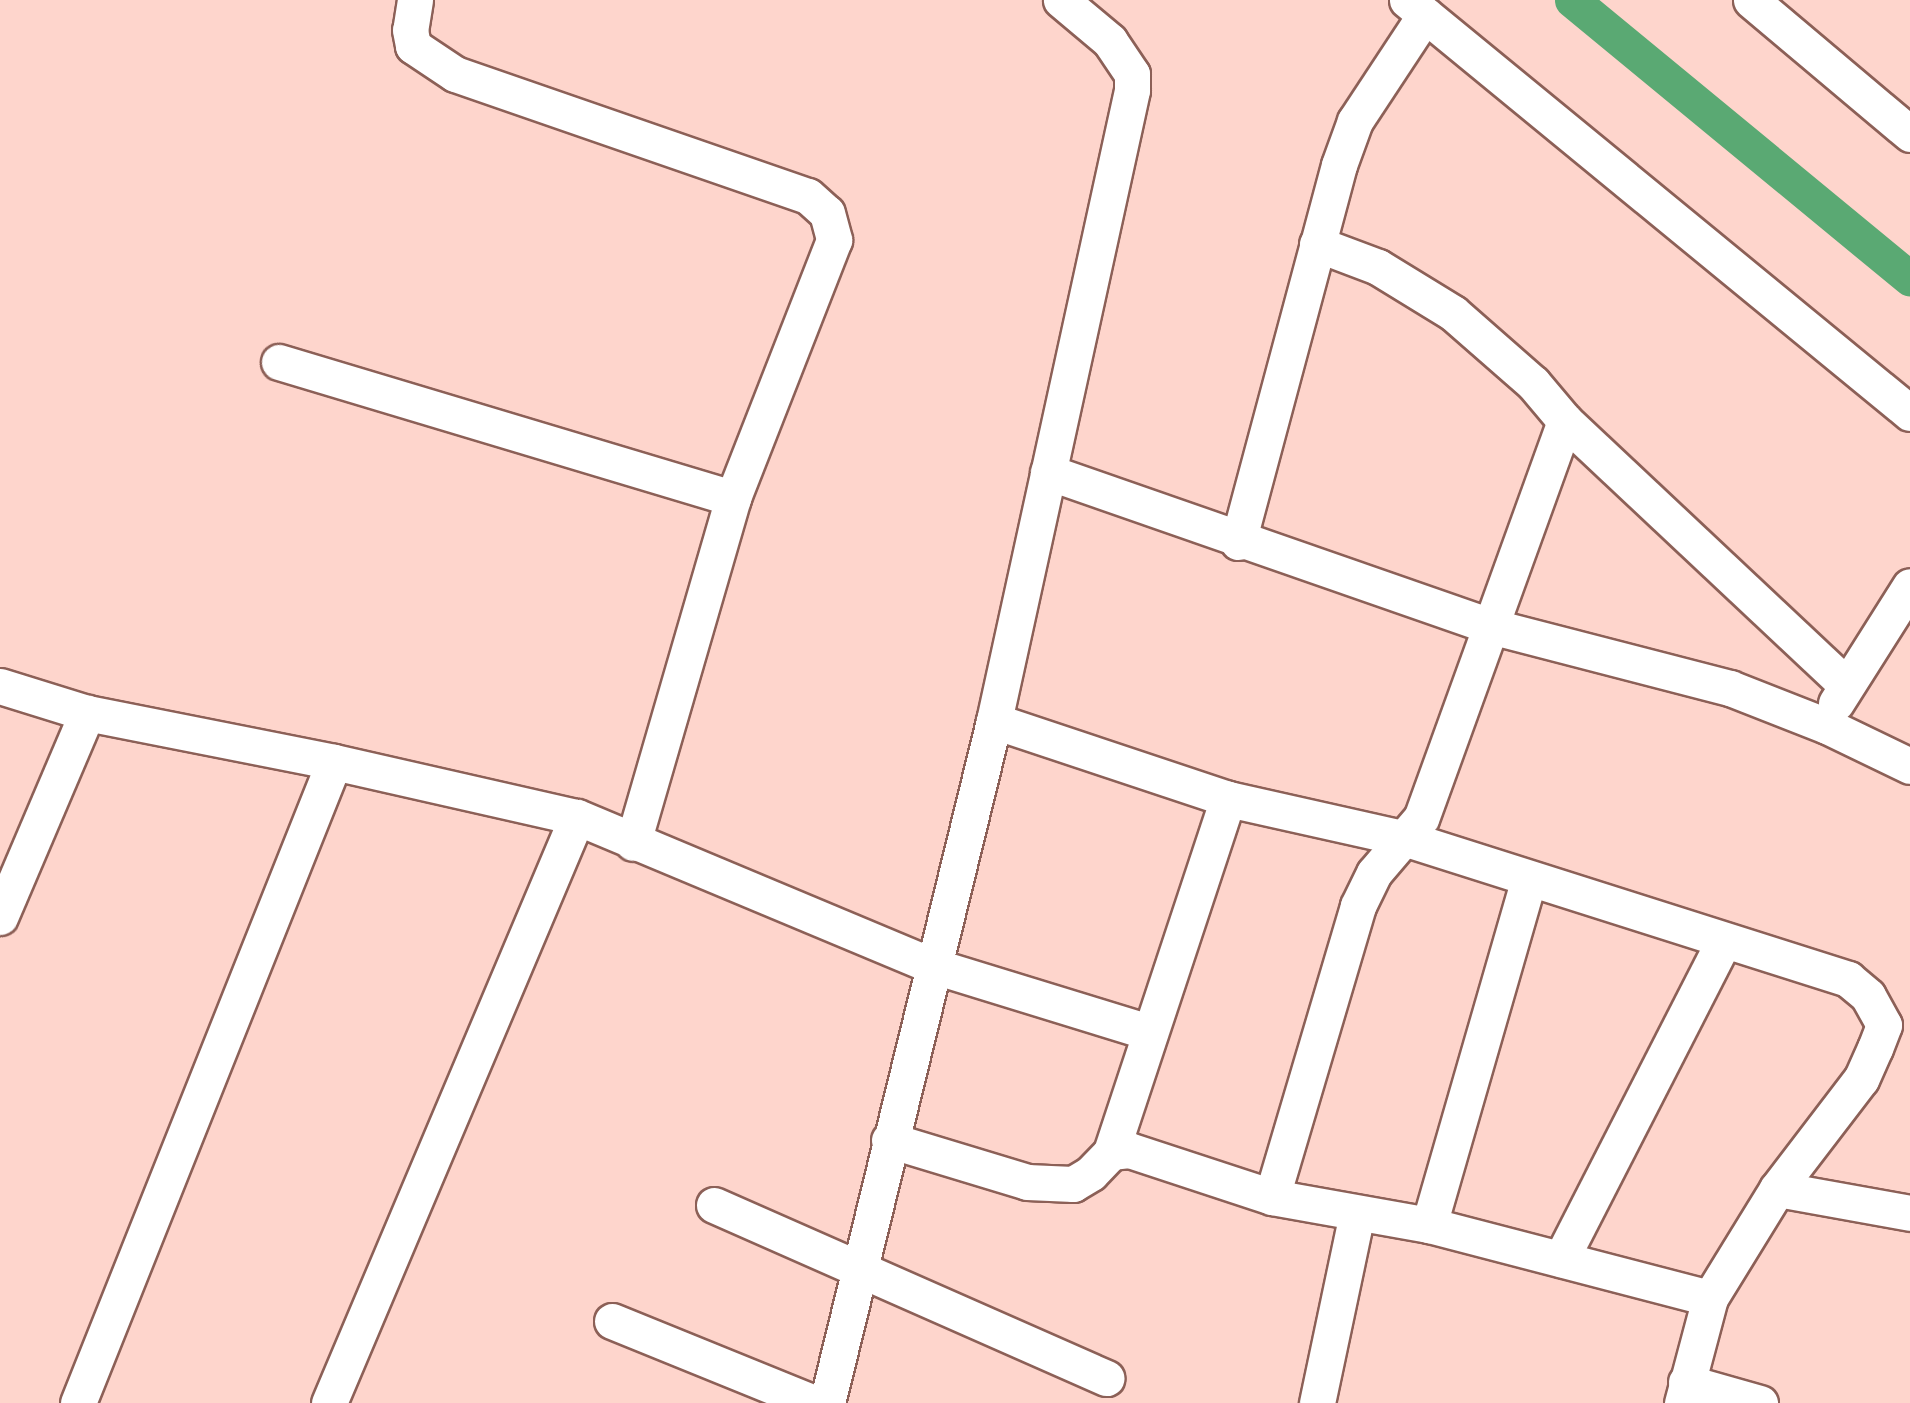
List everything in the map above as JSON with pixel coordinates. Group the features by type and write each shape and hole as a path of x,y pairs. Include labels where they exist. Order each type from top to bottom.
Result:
{"street":[{"path":"415,0 410,30 413,46 455,74 808,196 827,213 834,240 733,498 633,843"},
{"path":"827,1403 862,1267 889,1140 994,721 1132,90 1132,74 1110,41 1061,0"},
{"path":"1751,0 1910,134"},
{"path":"1238,541 1317,244 1355,121 1416,8 1910,413"},
{"path":"1317,244 1378,267 1453,313 1534,383 1565,421 1845,684"},
{"path":"279,362 733,498"},
{"path":"1272,1197 1358,906 1374,873 1407,839 1422,818 1494,627 1565,421"},
{"path":"1048,471 1238,541 1494,627 1730,688 1826,726 1910,765"},
{"path":"1826,726 1845,684 1910,586"},
{"path":"0,686 87,713 334,762 577,817 633,843 934,966 1149,1032"},
{"path":"0,917 87,713"},
{"path":"994,721 1228,799 1407,839 1528,881 1849,979 1868,996 1884,1025 1861,1079 1777,1189 1710,1298 1684,1393 1760,1403"},
{"path":"78,1403 334,762"},
{"path":"889,1140 1038,1182 1073,1184 1091,1173 1111,1152 1228,799"},
{"path":"337,1401 577,817"},
{"path":"1429,1224 1528,881"},
{"path":"1561,1259 1723,942"},
{"path":"1111,1152 1139,1152 1272,1197 1429,1224 1710,1298"},
{"path":"1777,1189 1910,1213"},
{"path":"714,1205 862,1267 1107,1378"},
{"path":"1317,1403 1357,1213"},
{"path":"612,1321 814,1403"}],"waterway":[{"path":"1572,0 1910,279"}]}
